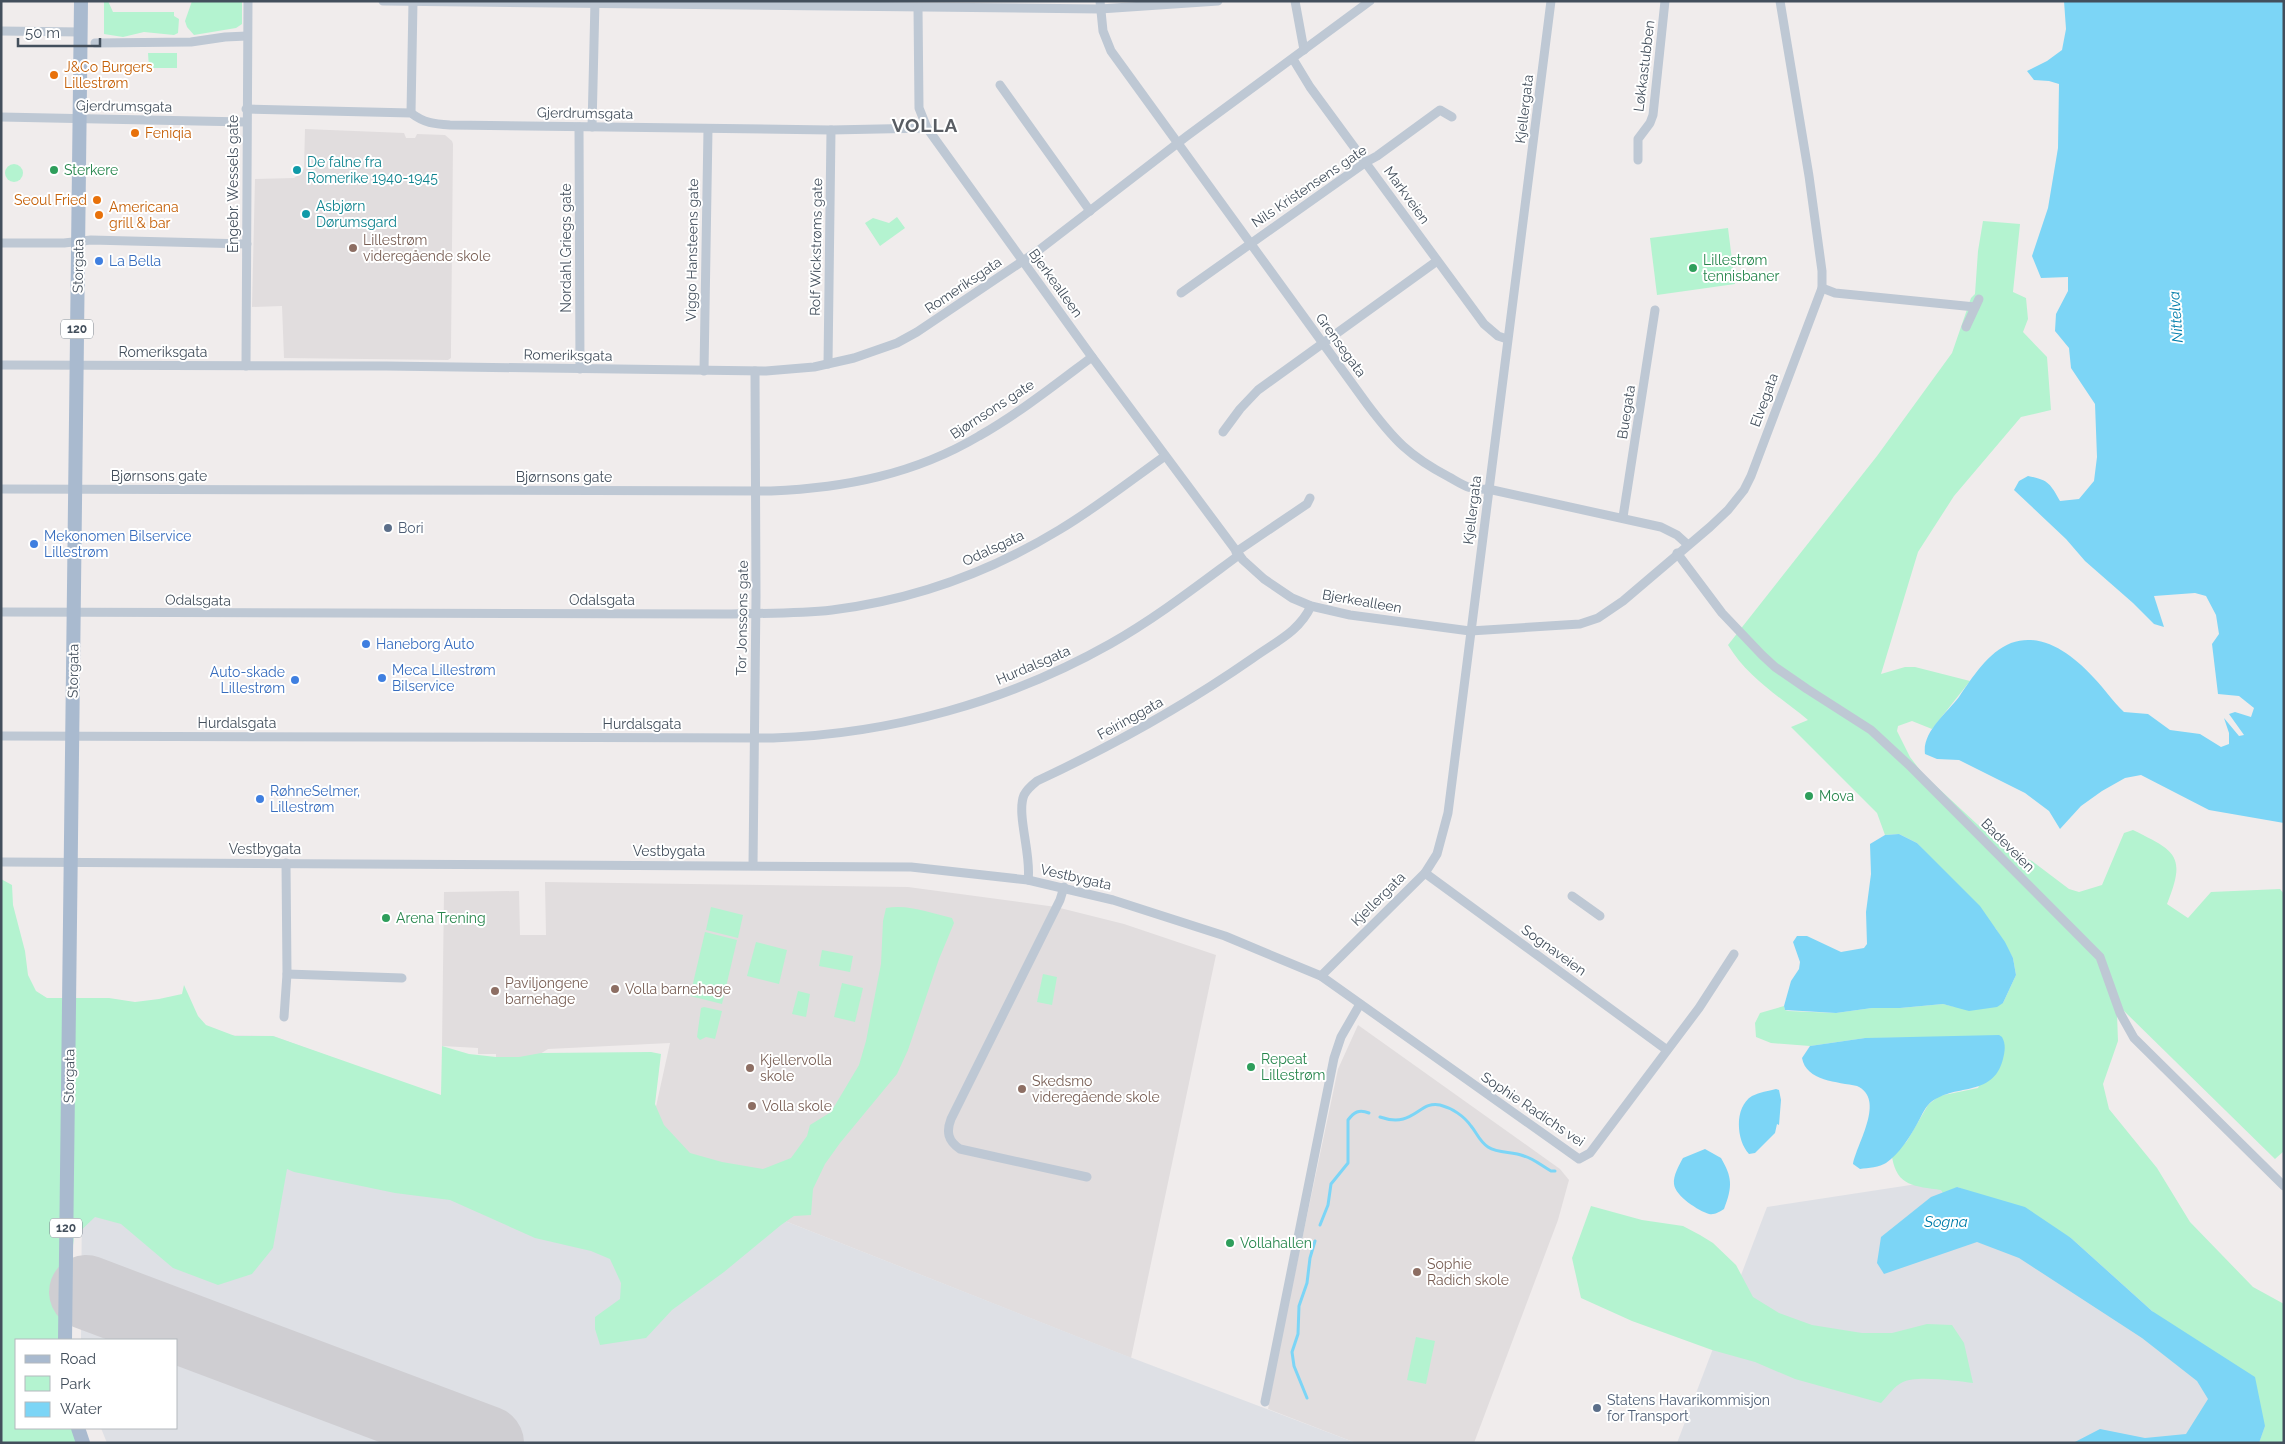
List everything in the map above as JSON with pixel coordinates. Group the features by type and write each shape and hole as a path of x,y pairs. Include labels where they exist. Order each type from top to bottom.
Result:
{"main road":[{"name":"Storgata","path":"65,1339 81,1"},
{"path":"78,1429 83,1443"}],"street":[{"name":"Engebr. Wessels gate","path":"246,366 248,1"},
{"path":"383,1 784,3 918,8 973,4 1100,5 1218,1"},
{"path":"411,113 413,1"},
{"path":"1295,1 1304,50"},
{"name":"Romeriksgata","path":"1,366 246,366 755,371 793,370 854,358 897,343 917,332 1024,261 1177,144 1370,1"},
{"name":"Kjellergata","path":"1321,976 1425,873 1437,854 1448,813 1551,1"},
{"name":"Løkkastubben","path":"1638,160 1638,139 1654,115 1665,1"},
{"name":"Elvegata","path":"1470,631 1580,624 1598,618 1623,601 1728,510 1744,490 1822,288 1822,271 1809,176 1780,1"},
{"path":"592,127 595,2"},
{"name":"Grensegata","path":"1100,5 1103,31 1111,50 1177,144 1381,422 1408,452 1473,490 1488,489 1661,527 1687,544"},
{"name":"Bjerkealleen","path":"918,8 919,108 927,128 1164,456 1252,570 1273,586 1311,606 1350,615 1470,631"},
{"path":"1,31 81,32"},
{"path":"95,44 191,42 247,36"},
{"name":"Markveien","path":"1293,59 1310,87 1484,324 1498,336 1507,339"},
{"path":"1000,85 1090,211"},
{"name":"Gjerdrumsgata","path":"246,109 411,113 420,120 430,124 831,130 927,128"},
{"name":"Nils Kristensens gate","path":"1181,293 1250,242 1377,156 1440,110 1452,117"},
{"name":"Gjerdrumsgata","path":"1,118 80,118 153,122 246,122"},
{"name":"Nordahl Griegs gate","path":"578,127 580,369"},
{"name":"Viggo Hansteens gate","path":"704,371 708,129"},
{"name":"Rolf Wickstrøms gate","path":"828,364 831,130"},
{"path":"1,243 247,244"},
{"path":"1224,432 1240,409 1258,390 1322,342 1438,261"},
{"path":"1822,288 1835,293 1976,303 1966,327"},
{"name":"Buegata","path":"1623,518 1655,310"},
{"name":"Bjørnsons gate","path":"1,489 756,491 830,487 888,475 921,464 981,436 1092,357"},
{"name":"Tor Jonssons gate","path":"753,864 756,614 755,371"},
{"name":"Odalsgata","path":"1,612 264,615 756,614 853,607 906,596 967,576 1009,558 1061,529 1164,456"},
{"path":"1238,554 1307,504 1310,498"},
{"name":"Badeveien","path":"1677,553 1722,613 1762,655 1775,667 1870,730 1911,767 2100,958 2120,1013 2134,1038 2284,1186"},
{"name":"Hurdalsgata","path":"1,736 754,738 813,736 876,727 952,710 1005,693 1072,664 1111,643 1175,602 1238,554"},
{"name":"Feiringgata","path":"1028,880 1029,860 1022,803 1029,787 1037,780 1112,744 1226,677 1293,631 1304,620 1311,606"},
{"name":"Vestbygata","path":"1,862 753,864 910,867 958,871 1028,880 1064,887 1167,916 1225,936 1321,976"},
{"path":"284,1017 287,974 286,863"},
{"name":"Sognaveien","path":"1425,873 1667,1050"},
{"path":"1064,887 1060,900 951,1119 948,1133 953,1145 960,1149 1087,1177"},
{"path":"1572,896 1600,916"},
{"name":"Sophie Radichs vei","path":"1321,976 1579,1159 1590,1153 1699,1008 1734,954"},
{"path":"287,974 402,978"},
{"path":"1265,1402 1334,1058 1341,1037 1360,1004"}],"shaded area":[{"name":"Lillestrøm videregående skole","path":"305,129 404,133 406,138 415,138 417,134 445,135 452,141 451,358 448,360 284,358 282,306 252,307 255,179 294,178 300,174 304,169"},
{"path":"545,882 908,887 1056,907 1124,924 1216,955 1131,1358 790,1223 642,1170 670,1043 548,1049 535,1057 496,1057 496,1054 478,1054 478,1048 442,1046 444,892 519,891 520,935 546,935"},
{"name":"Sophie Radich skole","path":"1358,1025 1560,1169 1569,1180 1558,1220 1474,1443 1356,1443 1268,1409 1338,1069"},
{"path":"83,1034 273,1036 790,1223 1119,1353 1356,1443 107,1443 101,1429 178,1429 178,1339 81,1339"},
{"path":"1989,1173 2284,1443 1677,1443 1767,1207"}],"green space":[{"path":"104,1 108,1 113,12 174,12 174,16 179,19 178,33 174,35 144,32 123,37 104,34"},
{"path":"192,1 242,1 242,24 236,28 194,35 187,27 185,21"},
{"path":"148,53 177,53 177,68 149,68"},
{"path":"14,164 20,167 23,173 20,179 14,182 8,179 5,173 8,167"},
{"path":"897,217 905,228 880,246 865,223 873,218 889,223"},
{"path":"1983,221 2020,224 2013,292 2026,298 2028,319 2023,332 2047,357 2051,410 2021,417 1954,496 1918,552 1881,674 1905,667 1915,667 1970,681 1932,729 1912,721 1898,726 1897,731 1910,757 1923,774 2004,849 2032,861 2069,889 2079,892 2102,885 2124,833 2133,830 2159,844 2173,856 2176,865 2176,875 2167,904 2188,918 2211,892 2280,889 2284,894 2284,1151 2275,1159 2124,1011 2117,1014 2118,1041 2103,1084 2109,1109 2157,1168 2190,1222 2253,1287 2284,1304 2284,1443 2259,1443 2265,1426 2152,1311 2071,1238 1958,1187 1943,1193 1941,1190 1915,1186 1903,1180 1898,1174 1892,1157 1907,1141 1928,1105 1939,1096 1978,1088 2002,1037 1865,1038 1810,1046 1771,1043 1756,1037 1755,1023 1760,1013 1784,1006 1785,1010 1788,1011 1836,1013 1872,1008 1900,1008 1943,1004 1955,1007 2003,1003 2016,975 2013,958 1996,929 1917,843 1899,834 1885,835 1877,813 1791,727 1808,720 1754,677 1728,645 1877,456 1952,353 1971,298 1975,294 1978,251"},
{"name":"Lillestrøm tennisbaner","path":"1728,228 1735,284 1657,295 1650,238"},
{"path":"1,879 12,885 13,905 25,951 28,975 36,991 47,998 109,998 135,1002 182,994 184,985 198,1016 206,1025 235,1036 273,1036 441,1095 442,1046 469,1054 496,1057 519,1057 541,1053 651,1052 661,1054 655,1104 664,1125 690,1153 722,1162 763,1169 791,1158 807,1136 810,1125 831,1112 859,1065 866,1041 881,964 883,921 886,908 903,907 952,918 954,923 939,959 908,1050 897,1074 825,1164 813,1189 811,1215 794,1216 781,1225 724,1272 672,1310 646,1338 600,1345 595,1329 595,1317 620,1299 621,1283 610,1259 591,1251 535,1238 450,1200 395,1193 287,1169 273,1248 252,1274 218,1285 173,1268 121,1224 95,1217 74,1237 62,1339 15,1339 15,1429 78,1429 75,1443 1,1443"},
{"path":"711,907 743,915 738,938 706,930"},
{"path":"705,932 737,940 722,1004 690,996"},
{"path":"756,942 787,950 779,984 747,976"},
{"path":"822,950 853,956 850,972 819,966"},
{"path":"1043,974 1057,977 1052,1005 1037,1002"},
{"path":"842,983 863,988 855,1022 834,1017"},
{"path":"798,991 810,994 806,1017 792,1014"},
{"path":"701,1008 722,1011 715,1039 706,1037 700,1040 697,1037"},
{"path":"1591,1206 1642,1220 1683,1226 1700,1235 1713,1243 1736,1265 1753,1297 1779,1313 1812,1325 1862,1333 1892,1333 1927,1324 1952,1325 1964,1343 1973,1383 1937,1379 1909,1380 1897,1386 1881,1403 1795,1379 1755,1362 1712,1350 1632,1321 1581,1298 1572,1258"},
{"path":"1416,1337 1435,1341 1426,1384 1407,1380"}],"water":[{"name":"Nittelva","path":"2064,1 2284,1 2284,823 2209,810 2141,775 2125,778 2102,791 2081,806 2060,829 2049,811 2025,793 1959,760 1937,759 1925,754 1927,738 1931,731 1981,666 2003,647 2023,640 2035,640 2046,643 2067,654 2098,682 2124,712 2148,714 2170,730 2200,734 2221,747 2229,744 2229,733 2224,718 2239,736 2244,735 2229,714 2235,712 2251,717 2254,708 2239,696 2218,694 2212,644 2219,634 2216,615 2206,596 2195,593 2154,596 2164,627 2154,624 2085,561 2066,539 2014,490 2019,481 2028,476 2048,483 2060,501 2079,499 2094,481 2097,457 2095,404 2071,368 2069,348 2055,331 2056,314 2068,291 2068,277 2041,278 2032,256 2048,208 2058,148 2059,84 2034,80 2027,71 2047,61 2062,50 2066,29"},
{"path":"1899,834 1917,843 1980,906 2005,942 2013,958 2016,975 2003,1003 1997,1007 1969,1011 1943,1004 1900,1008 1872,1008 1836,1013 1785,1010 1784,1006 1791,981 1799,969 1800,962 1793,942 1797,936 1807,936 1841,952 1864,948 1867,944 1866,912 1871,874 1870,844 1885,835"},
{"path":"1999,1035 2002,1037 2005,1048 1998,1072 1991,1080 1982,1085 1939,1097 1927,1106 1908,1140 1891,1159 1881,1165 1860,1169 1853,1164 1870,1111 1869,1101 1865,1092 1857,1086 1816,1076 1805,1066 1802,1058 1810,1046 1865,1038"},
{"path":"1776,1089 1779,1090 1781,1100 1779,1125 1777,1124 1775,1133 1755,1153 1749,1154 1741,1141 1739,1132 1742,1108 1752,1096"},
{"path":"1705,1149 1721,1158 1730,1182 1729,1194 1724,1209 1713,1214 1709,1214 1688,1202 1678,1193 1674,1184 1675,1174 1683,1158"},
{"name":"Sogna","path":"1957,1187 2025,1207 2071,1238 2152,1311 2255,1377 2265,1426 2259,1443 2073,1443 2100,1429 2145,1438 2186,1434 2208,1399 2197,1381 2142,1338 2019,1258 1977,1242 1884,1274 1877,1263 1881,1237 1931,1197"}],"waterway":[{"path":"1380,1117 1391,1120 1401,1119 1427,1106 1444,1106 1465,1119 1488,1147 1497,1151 1528,1157 1551,1171 1555,1171"},
{"path":"1320,1225 1328,1205 1331,1184 1348,1163 1348,1120 1357,1112 1369,1113"},
{"path":"1307,1398 1294,1366 1292,1352 1298,1334 1299,1306 1307,1283 1310,1258 1315,1241"}],"runway":[{"path":"86,1292 487,1443"}],"place":[{"name":"J&Co Burgers Lillestrøm","path":"54,75"},
{"name":"Feniqia","path":"135,133"},
{"name":"Sterkere","path":"54,170"},
{"name":"De falne fra Romerike 1940-1945","path":"297,170"},
{"name":"Seoul Fried","path":"97,200"},
{"name":"Asbjørn Dørumsgard","path":"306,214"},
{"name":"Americana grill & bar","path":"99,215"},
{"name":"Lillestrøm videregående skole","path":"353,248"},
{"name":"La Bella","path":"99,261"},
{"name":"Lillestrøm tennisbaner","path":"1693,268"},
{"name":"Bori","path":"388,528"},
{"name":"Mekonomen Bilservice Lillestrøm","path":"34,544"},
{"name":"Haneborg Auto","path":"366,644"},
{"name":"Meca Lillestrøm Bilservice","path":"382,678"},
{"name":"Auto-skade Lillestrøm","path":"295,680"},
{"name":"Mova","path":"1809,796"},
{"name":"RøhneSelmer, Lillestrøm","path":"260,799"},
{"name":"Arena Trening","path":"386,918"},
{"name":"Volla barnehage","path":"615,989"},
{"name":"Paviljongene barnehage","path":"495,991"},
{"name":"Repeat Lillestrøm","path":"1251,1067"},
{"name":"Kjellervolla skole","path":"750,1068"},
{"name":"Skedsmo videregående skole","path":"1022,1089"},
{"name":"Volla skole","path":"752,1106"},
{"name":"Vollahallen","path":"1230,1243"},
{"name":"Sophie Radich skole","path":"1417,1272"},
{"name":"Statens Havarikommisjon for Transport","path":"1597,1408"}],"district":[{"name":"VOLLA","path":"925,125"}]}
